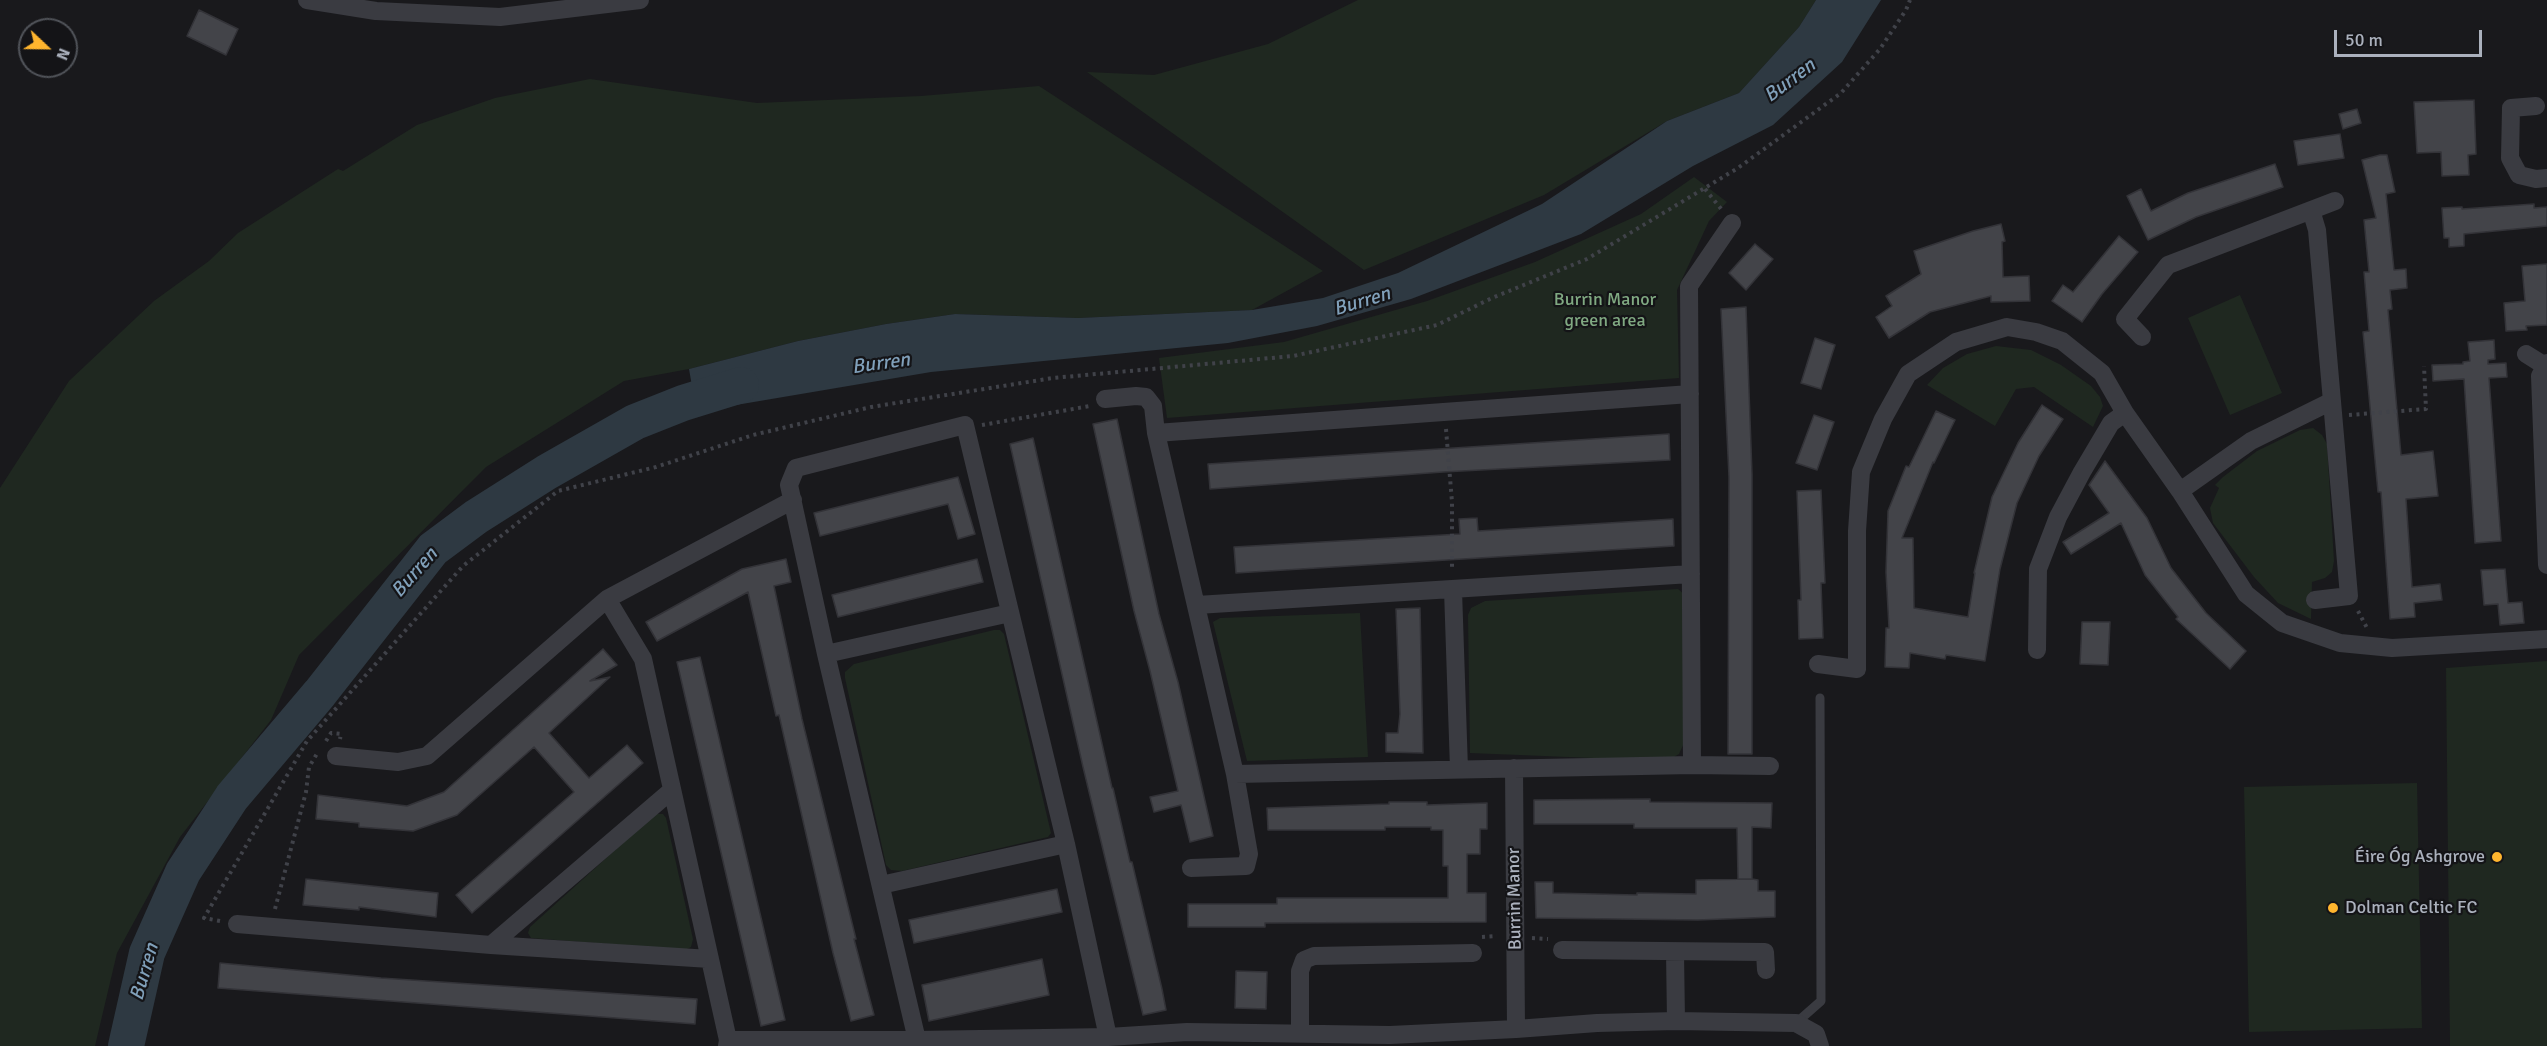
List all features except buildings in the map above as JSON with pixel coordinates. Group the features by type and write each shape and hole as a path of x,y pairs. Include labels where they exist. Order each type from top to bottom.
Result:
{"street":[{"path":"307,0 376,11 500,17 640,0"},
{"path":"2535,106 2511,108 2510,158 2519,175 2535,179 2547,178"},
{"path":"2142,338 2125,319 2168,266 2335,201"},
{"path":"2311,210 2317,230 2349,596 2315,600"},
{"path":"1692,765 1689,286 1732,223"},
{"path":"1818,664 1857,669 1857,531 1861,472 1883,419 1908,374 1956,342 2007,327 2036,332 2062,341 2102,373 2125,413 2180,491 2246,594 2282,623 2340,643 2391,648 2547,639"},
{"path":"2526,354 2546,364 2540,376 2547,565"},
{"path":"1156,433 1690,394"},
{"path":"1105,399 1146,397 1153,406 1156,433 1235,774 1249,854 1246,866 1191,867"},
{"path":"2180,491 2251,441 2333,409"},
{"path":"2037,650 2038,569 2058,517 2082,472 2111,423 2125,413"},
{"path":"917,1041 826,654 789,485 796,468 965,425 1066,844 1108,1037"},
{"path":"336,756 398,762 427,756 607,599 793,500"},
{"path":"1197,605 1691,574"},
{"path":"1453,590 1458,769"},
{"path":"607,599 643,660 728,1043 1047,1042 1187,1032 1300,1032 1390,1040 1597,1023 1676,1021 1796,1023 1816,1034 1820,1046"},
{"path":"826,654 1010,613"},
{"path":"1235,774 1692,765 1770,766"},
{"name":"Burrin Manor","path":"1514,768 1516,1029"},
{"path":"491,945 672,790"},
{"path":"881,885 1066,844"},
{"path":"237,924 491,945 710,959"},
{"path":"1562,950 1765,952 1766,970"},
{"path":"1676,952 1676,1021"},
{"path":"1300,1032 1300,971 1304,960 1314,956 1473,953"}],"lane":[{"path":"1796,1023 1821,1001 1820,698"}],"path":[{"path":"204,918 307,741 463,566 558,491 656,467 753,435 872,407 1053,378 1293,356 1437,325 1492,298 1587,259 1738,168 1841,93 1880,50 1910,0"},
{"path":"1705,189 1732,223"},
{"path":"2333,409 2426,409 2424,366"},
{"path":"965,425 982,425 1090,406 1105,399"},
{"path":"1445,412 1452,502 1453,590"},
{"path":"2349,596 2367,628 2372,646"},
{"path":"270,927 306,792 309,767 331,733 341,734 336,756"}],"green space":[{"path":"1358,0 1816,0 1799,27 1739,93 1667,121 1544,195 1364,270 1087,72 1154,75 1268,44"},
{"path":"590,79 757,103 921,96 1039,86 1323,271 1252,310 1078,318 955,314 886,324 798,341 689,369 624,381 486,467 299,655 271,720 180,837 117,953 95,1046 0,1046 0,488 69,381 154,301 209,261 238,233 338,169 343,171 417,125 495,98"},
{"name":"Burrin Manor green area","path":"1694,177 1727,202 1709,221 1677,290 1679,378 1167,418 1159,358 1284,342 1427,301 1535,262 1641,214"},
{"path":"2240,295 2282,393 2230,415 2188,318"},
{"path":"1996,346 2031,350 2061,365 2091,386 2100,397 2103,406 2093,427 2034,387 2016,389 1995,426 1927,385 1943,368 1967,354"},
{"path":"2313,428 2322,435 2327,444 2334,561 2332,572 2325,578 2312,582 2311,619 2278,603 2254,577 2213,523 2210,508 2219,488 2215,485 2223,477 2257,451 2300,430"},
{"path":"1678,589 1685,595 1685,741 1679,754 1667,761 1470,753 1468,615 1471,608 1485,601"},
{"path":"1360,613 1368,757 1247,761 1213,622 1220,618"},
{"path":"1000,630 1004,634 1051,833 1048,837 902,871 891,870 886,865 845,672 854,664"},
{"name":"Éire Óg Ashgrove","path":"2547,661 2547,1046 2450,1046 2446,668"},
{"name":"Dolman Celtic FC","path":"2417,783 2422,1028 2249,1032 2244,787"},
{"path":"655,814 663,814 666,818 693,939 691,947 685,950 531,938 528,933 530,927"}],"water":[{"path":"1816,0 1881,0 1842,62 1773,125 1693,166 1581,234 1411,299 1317,326 1228,343 931,372 730,406 696,409 689,369 798,341 886,324 955,314 1078,318 1252,310 1323,298 1398,273 1542,204 1667,121 1739,93 1799,27"}],"waterway":[{"name":"Burren","path":"126,1046 147,953 183,872 232,797 320,693 433,549 476,517 547,472 635,422 683,403 741,385"}],"place":[{"name":"Éire Óg Ashgrove","path":"2497,857"},
{"name":"Dolman Celtic FC","path":"2333,908"}]}
